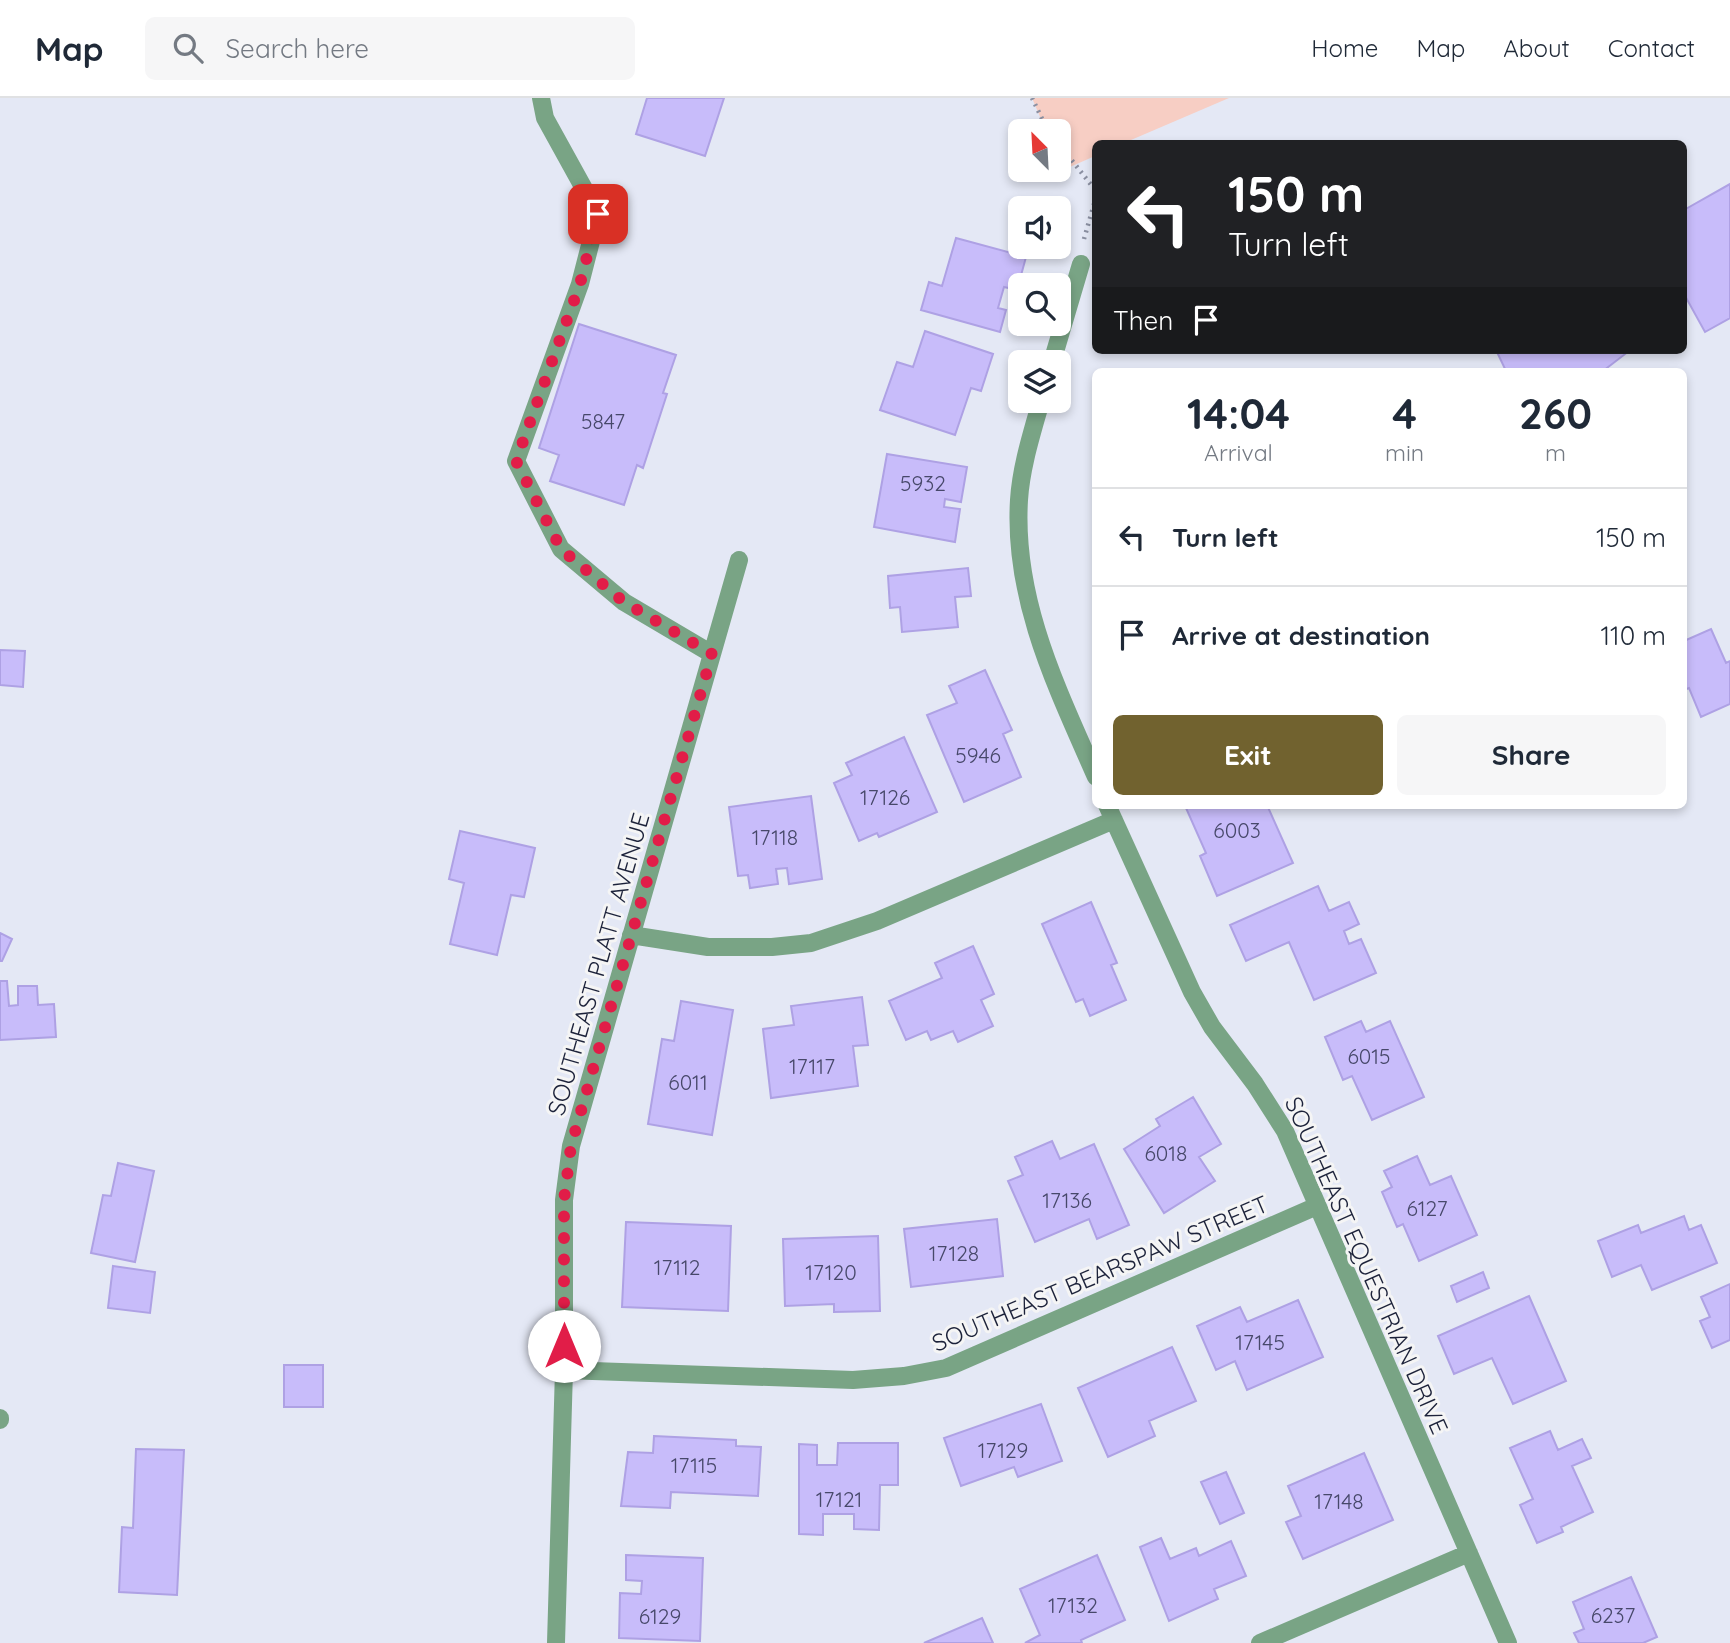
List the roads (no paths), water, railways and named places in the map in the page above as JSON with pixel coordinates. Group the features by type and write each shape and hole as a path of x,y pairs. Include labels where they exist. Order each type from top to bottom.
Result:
{"street":[{"path":"541,98 545,118 598,214 580,284 516,461 561,549 624,602 712,654"},
{"path":"1056,350 1081,264"},
{"path":"1038,413 1019,499 1020,558 1029,610 1048,665 1092,768"},
{"name":"SOUTHEAST PLATT AVENUE","path":"556,1643 564,1370 564,1200 571,1146 739,560"},
{"path":"631,935 708,947 772,947 811,943 877,921 1111,812"},
{"name":"SOUTHEAST EQUESTRIAN DRIVE","path":"1111,812 1192,992 1212,1027 1255,1084 1285,1131 1508,1643"},
{"name":"SOUTHEAST BEARSPAW STREET","path":"564,1370 853,1380 904,1376 946,1368 1317,1206"},
{"path":"1260,1643 1469,1553"}]}
